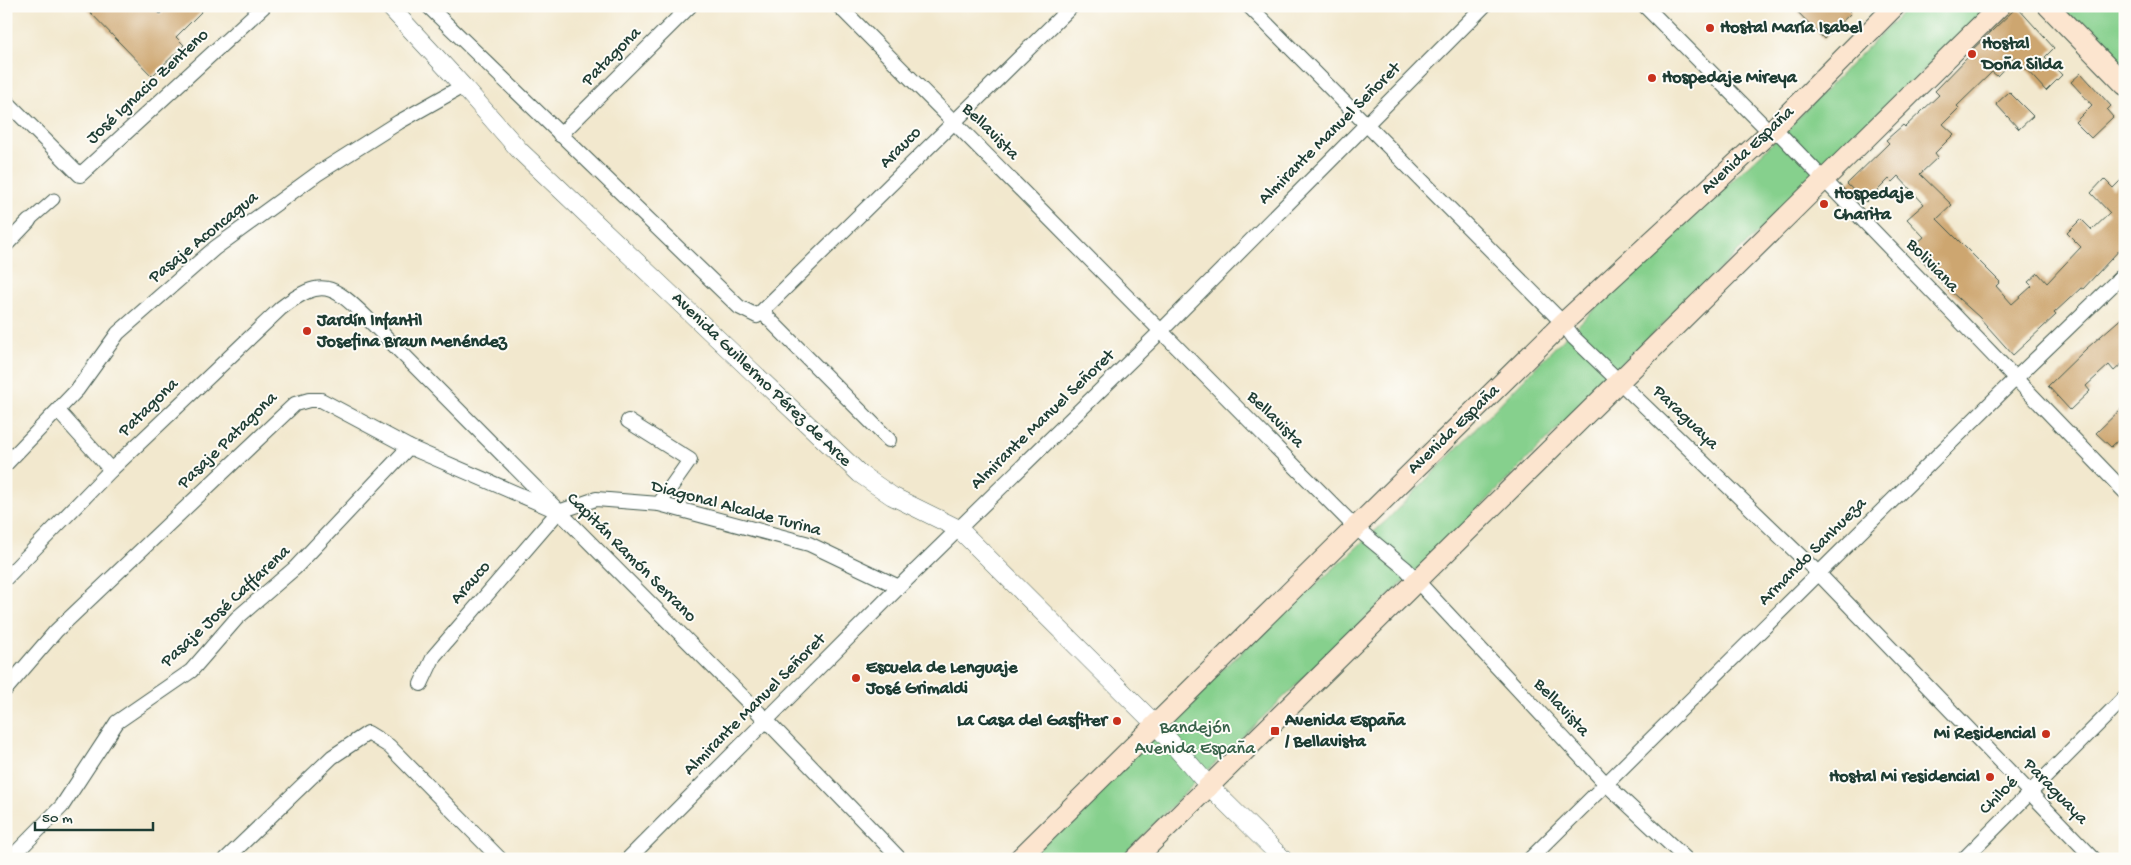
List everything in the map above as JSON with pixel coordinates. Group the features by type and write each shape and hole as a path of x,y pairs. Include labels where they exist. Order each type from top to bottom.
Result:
{"main road":[{"name":"Avenida España","path":"1019,859 1563,323 1770,132 1895,6"},
{"path":"1135,859 2000,6"},
{"path":"2048,6 2125,85"}],"street":[{"name":"José Ignacio Zenteno","path":"6,102 80,175 264,6"},
{"name":"Avenida Guillermo Pérez de Arce","path":"389,6 464,86 520,152 860,474 892,496 959,529 1156,725 1210,786 1283,859"},
{"path":"428,6 740,307 759,314 889,440"},
{"name":"Patagona","path":"560,135 690,6"},
{"name":"Bellavista","path":"839,6 1355,527 1418,581 1606,784 1686,859"},
{"name":"Arauco","path":"759,314 1072,6"},
{"name":"Paraguaya","path":"1249,6 1563,323 1574,338 1818,573 2094,859"},
{"name":"Almirante Manuel Señoret","path":"628,859 899,587 1160,331 1484,6"},
{"name":"Boliviana","path":"1645,6 1770,132 1781,136 2125,492"},
{"name":"Pasaje Aconcagua","path":"6,464 78,390 118,333 215,248 317,174 399,122 464,86"},
{"path":"6,245 54,199"},
{"name":"Armando Sanhueza","path":"1530,859 1818,573 2125,273"},
{"name":"Patagona","path":"6,578 111,470 281,308 300,294 318,287 331,289"},
{"name":"Capitán Ramón Serrano","path":"331,289 351,302 766,720 900,859"},
{"name":"Pasaje Patagona","path":"6,689 56,631 295,404 309,400 321,400 409,447 558,512"},
{"path":"58,411 111,470"},
{"path":"628,421 690,460 659,504"},
{"name":"Pasaje José Caffarena","path":"10,859 62,806 117,722 191,671 237,618 296,568 409,447"},
{"name":"Diagonal Alcalde Turina","path":"558,512 596,499 659,504 809,544 899,587"},
{"name":"Arauco","path":"421,684 434,656 558,512"},
{"name":"Chiloé","path":"1964,859 2125,696"},
{"path":"226,859 332,757 368,733 389,746 500,859"}],"green space":[{"name":"Bandejón Avenida España","path":"1909,6 1989,6 1817,176 1612,373 1465,523 1209,769 1119,859 1027,859 1159,727 1387,520 1562,340 1781,135"},
{"path":"2059,6 2125,6 2125,72"}],"building":[{"path":"84,6 152,6 160,14 168,6 207,6 176,37 184,45 152,76"},
{"path":"1792,6 1845,6 1851,13 1824,39"},
{"path":"2017,7 2054,48 2045,57 2062,75 2046,91 2015,57 1997,76 1992,72 1957,106 1959,108 1943,124 1954,134 1935,153 1938,157 1920,174 1952,205 1937,219 2000,282 1996,286 2012,304 2032,286 2028,282 2038,273 2047,283 2081,247 2067,233 2081,219 2092,230 2110,213 2091,193 2104,179 2113,188 2125,176 2125,244 2083,289 2081,288 2054,313 2056,315 2013,355 1979,317 1949,290 1911,248 1924,237 1907,219 1924,204 1898,176 1892,182 1889,179 1866,202 1847,184 1889,143 1886,140 1903,125 1905,127 1939,95 1935,91 1972,53 1970,52"},
{"path":"2081,73 2111,106 2107,110 2113,117 2091,138 2075,122 2092,105 2071,82"},
{"path":"2009,92 2033,116 2019,129 1996,104"},
{"path":"2125,315 2125,361 2114,371 2109,365 2086,386 2090,391 2070,410 2048,386"},
{"path":"2125,405 2125,434 2111,447 2096,433"}],"place":[{"name":"Hostal María Isabel","path":"1710,28"},
{"name":"Hostal Doña Silda","path":"1972,54"},
{"name":"Hospedaje Mireya","path":"1652,78"},
{"name":"Hospedaje Charita","path":"1824,204"},
{"name":"Jardín Infantil Josefina Braun Menéndez","path":"307,331"},
{"name":"Escuela de Lenguaje José Grimaldi","path":"856,678"},
{"name":"La Casa del Gasfiter","path":"1117,721"},
{"name":"Avenida España / Bellavista","path":"1275,731"},
{"name":"Mi Residencial","path":"2046,734"},
{"name":"Hostal Mi residencial","path":"1990,777"}]}
